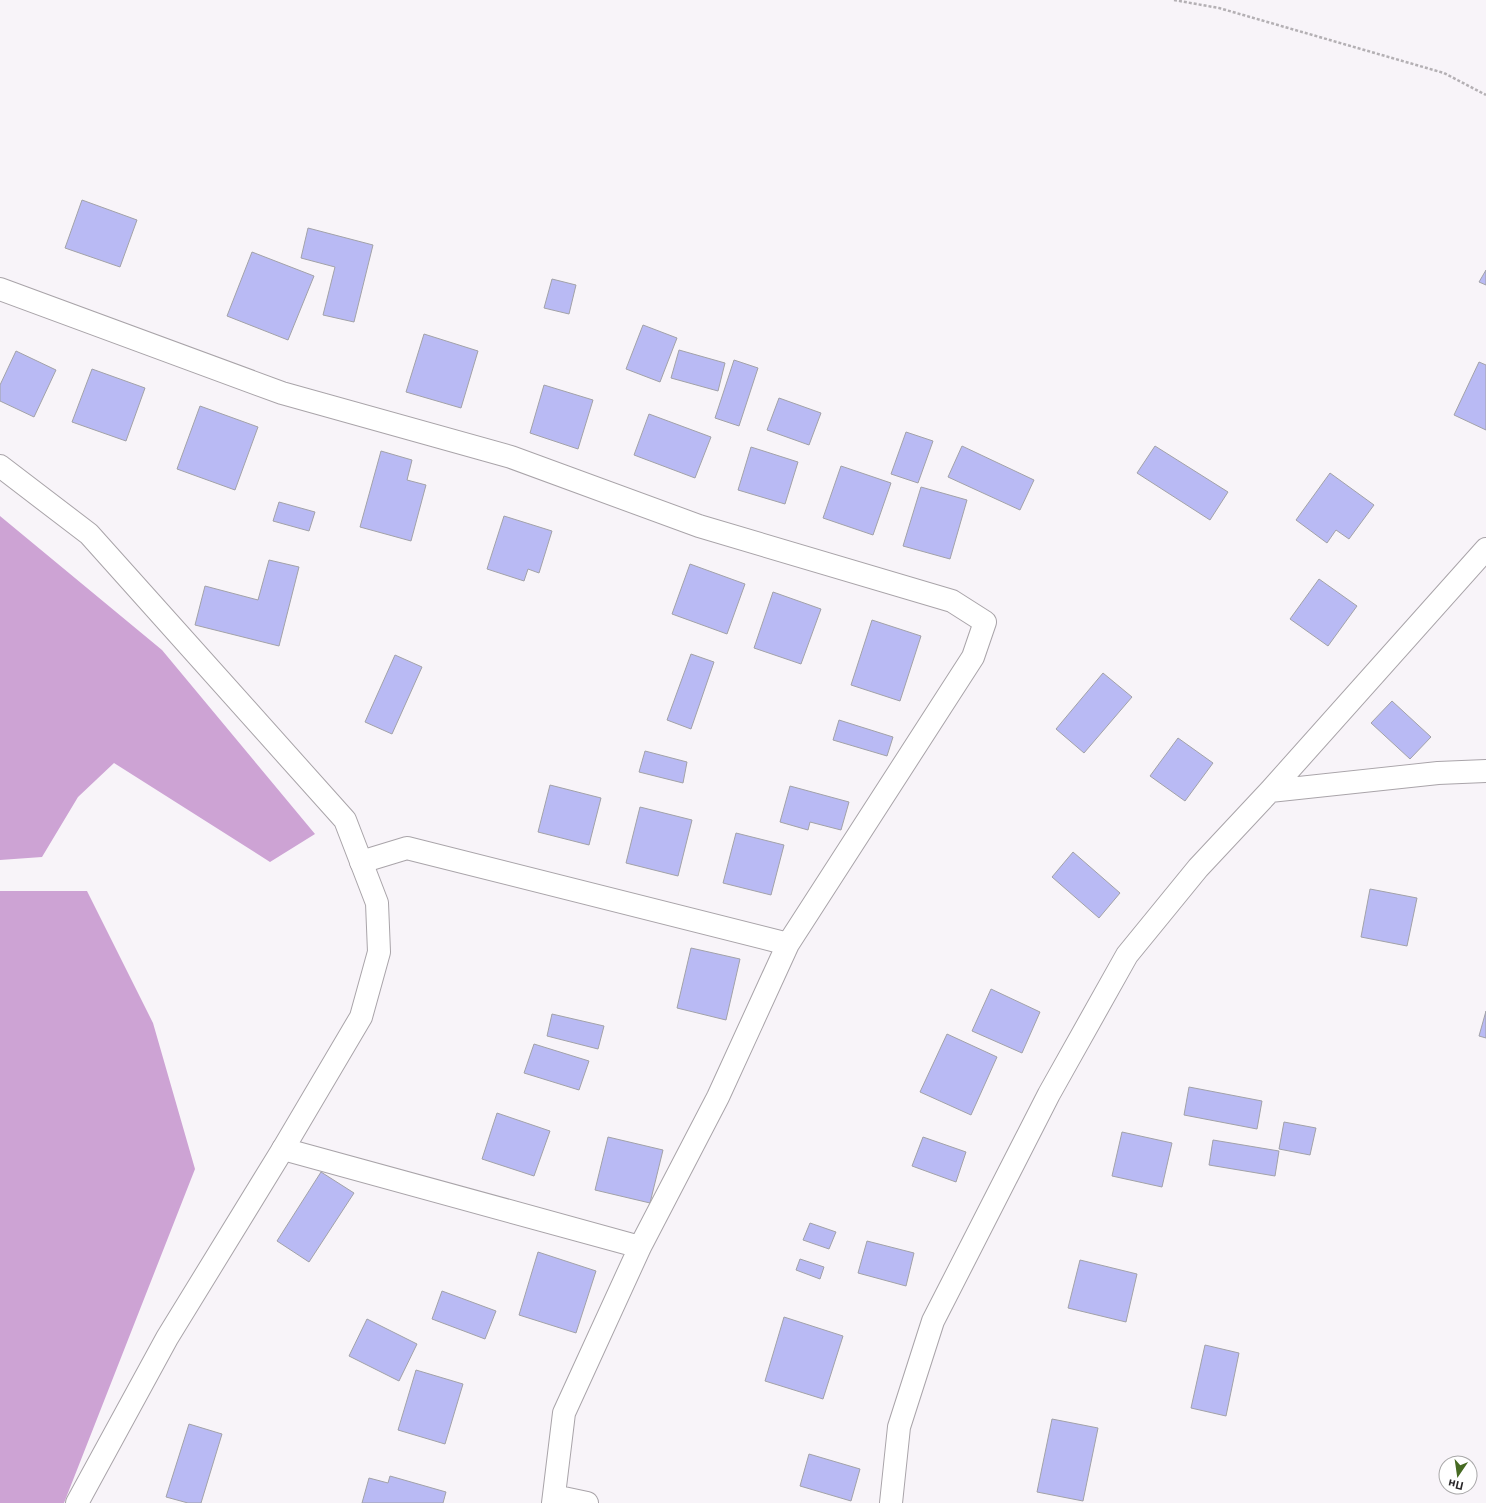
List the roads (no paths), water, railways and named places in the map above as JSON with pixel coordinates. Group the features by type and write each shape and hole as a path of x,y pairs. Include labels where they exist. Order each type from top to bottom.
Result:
{"street":[{"path":"0,289 282,393 511,457 698,526 952,601 985,622 973,657 788,944 718,1097 640,1247 564,1413 554,1499 588,1503"},
{"path":"0,466 88,534 345,820 377,903 379,952 361,1017 284,1149 168,1338 77,1503"},
{"path":"891,1503 899,1427 932,1321 1049,1094 1127,955 1198,868 1270,791 1486,549"},
{"path":"1270,791 1438,773 1486,771"},
{"path":"361,862 407,848 788,944"},
{"path":"284,1149 640,1247"}]}
